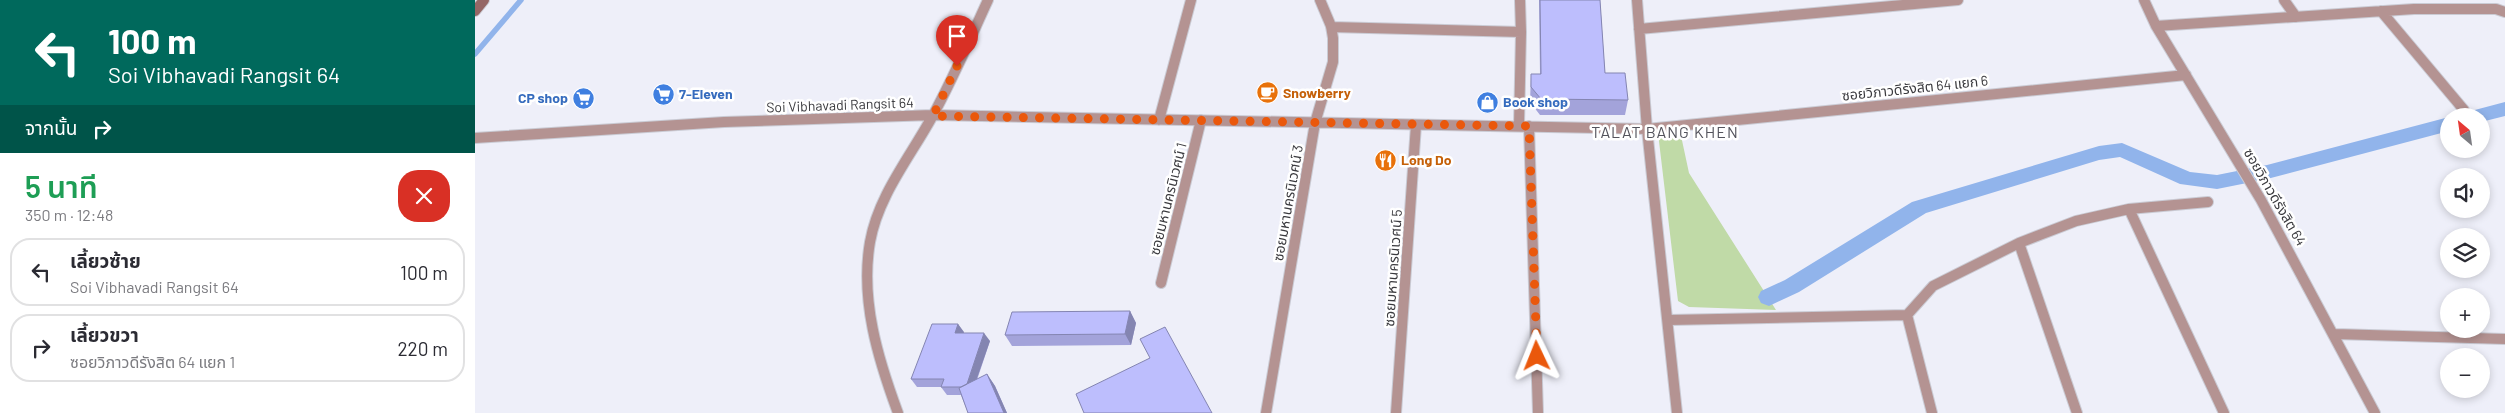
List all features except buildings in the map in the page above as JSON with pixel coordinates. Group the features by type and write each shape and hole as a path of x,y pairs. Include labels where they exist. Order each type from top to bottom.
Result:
{"main road":[{"path":"475,11 484,0"}],"street":[{"path":"898,413 883,374 872,326 869,288 870,241 882,207 933,116 988,0"},
{"path":"1159,120 1191,0"},
{"name":"ซอยมหานครนิเวศน์ 3","path":"1266,413 1315,122 1327,90 1333,48 1331,27 1320,0"},
{"path":"1520,0 1538,413"},
{"path":"1637,0 1647,129 1669,320 1677,413"},
{"path":"1639,29 1958,0"},
{"name":"ซอยวิภาวดีรังสิต 64","path":"2144,0 2156,26 2245,173 2335,334 2375,413"},
{"path":"2284,0 2297,17"},
{"path":"2407,0 2414,9"},
{"path":"2156,26 2414,9 2496,9 2505,12"},
{"path":"2381,11 2462,108"},
{"path":"1331,27 1521,32"},
{"name":"ซอยวิภาวดีรังสิต 64 แยก 6","path":"1647,129 2186,75"},
{"name":"Soi Vibhavadi Rangsit 64","path":"475,138 724,122 933,116 1647,129"},
{"name":"ซอยมหานครนิเวศน์ 1","path":"1161,283 1201,120"},
{"name":"ซอยมหานครนิเวศน์ 5","path":"1397,413 1416,124"},
{"path":"1669,320 1907,315 1933,286 2019,243 2076,221 2129,209 2208,202"},
{"path":"2129,209 2224,413"},
{"path":"2019,243 2077,413"},
{"path":"1907,315 1932,413"},
{"path":"2335,334 2505,339"}],"green space":[{"path":"1680,131 1689,173 1776,310 1689,307 1678,301 1658,133"}],"waterway":[{"path":"475,54 521,0"},
{"path":"2490,113 2505,109"},
{"path":"1769,297 1792,286 1919,207 2099,153 2122,150 2187,179 2217,182 2267,172 2440,126"}],"place":[{"name":"Snowberry","path":"1267,93"},
{"name":"7-Eleven","path":"663,94"},
{"name":"CP shop","path":"584,98"},
{"name":"Book shop","path":"1487,102"},
{"name":"Long Do","path":"1385,160"}],"district":[{"name":"TALAT BANG KHEN","path":"1665,132"}],"route":[{"path":"957,66 933,116 1529,126 1537,356"}]}
